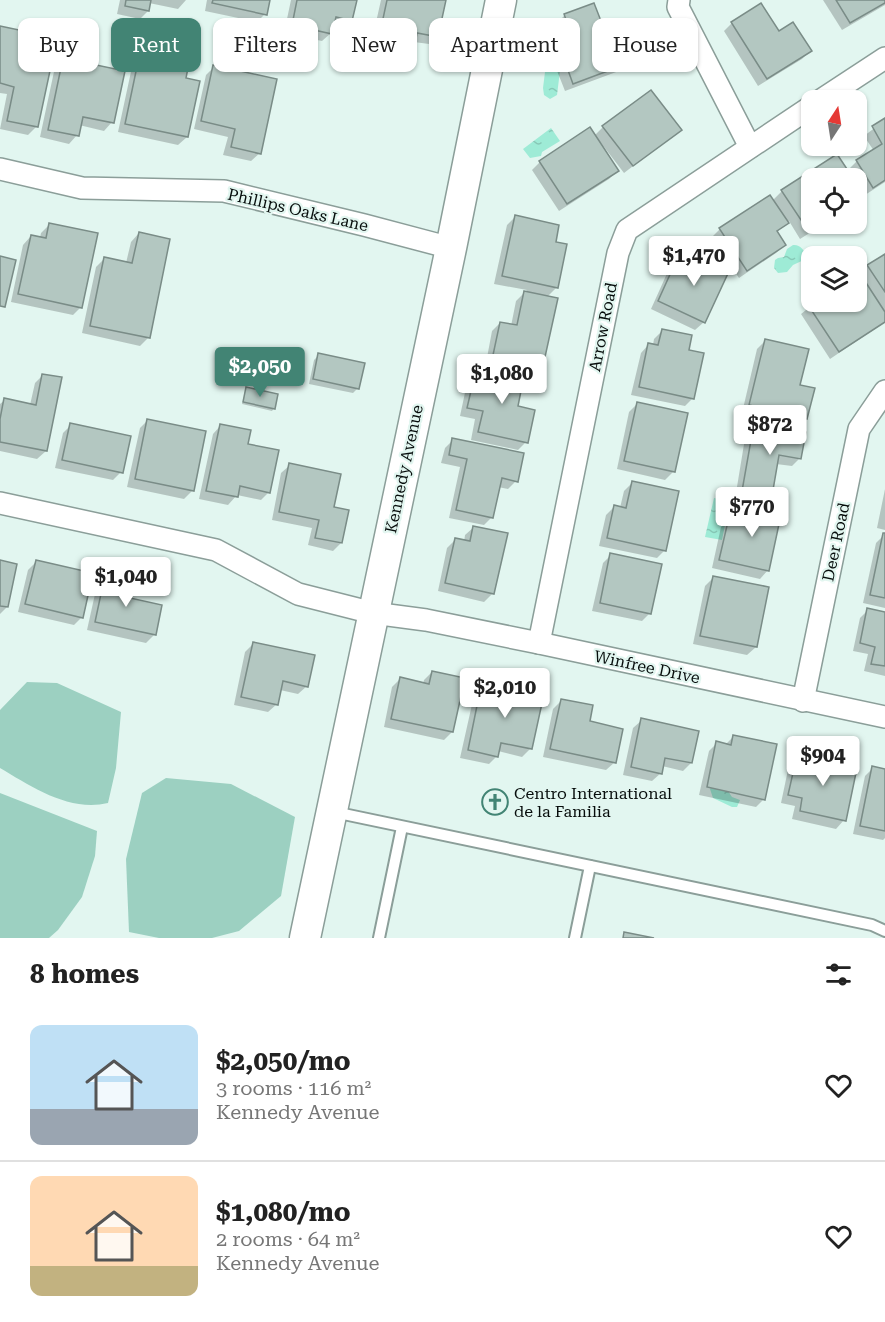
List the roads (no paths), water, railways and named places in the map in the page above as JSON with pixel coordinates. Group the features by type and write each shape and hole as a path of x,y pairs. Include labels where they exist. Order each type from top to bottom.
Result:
{"street":[{"name":"Kennedy Avenue","path":"305,938 501,0"},
{"path":"679,0 678,7 750,147"},
{"path":"836,90 885,58"},
{"name":"Arrow Road","path":"539,643 618,253 627,230 801,113"},
{"name":"Phillips Oaks Lane","path":"0,169 82,188 224,191 451,248"},
{"name":"Deer Road","path":"803,701 859,429 885,391"},
{"name":"Winfree Drive","path":"0,503 216,550 298,594 373,614 426,620 885,717"}],"lane":[{"path":"331,812 872,925 885,931"},
{"path":"379,938 402,827"},
{"path":"575,938 590,866"}],"water":[{"path":"545,72 560,72 557,95 550,99 544,95"},
{"path":"551,128 560,141 542,152 541,156 530,158 523,149"},
{"path":"793,245 801,248 801,261 793,265 787,272 778,273 774,268 775,260 784,257 787,249"},
{"path":"714,498 738,503 736,513 727,515 722,540 705,537"},
{"path":"712,786 725,787 732,797 740,800 737,807 713,798 710,789"}],"place":[{"name":"Centro International de la Familia","path":"495,802"}]}
